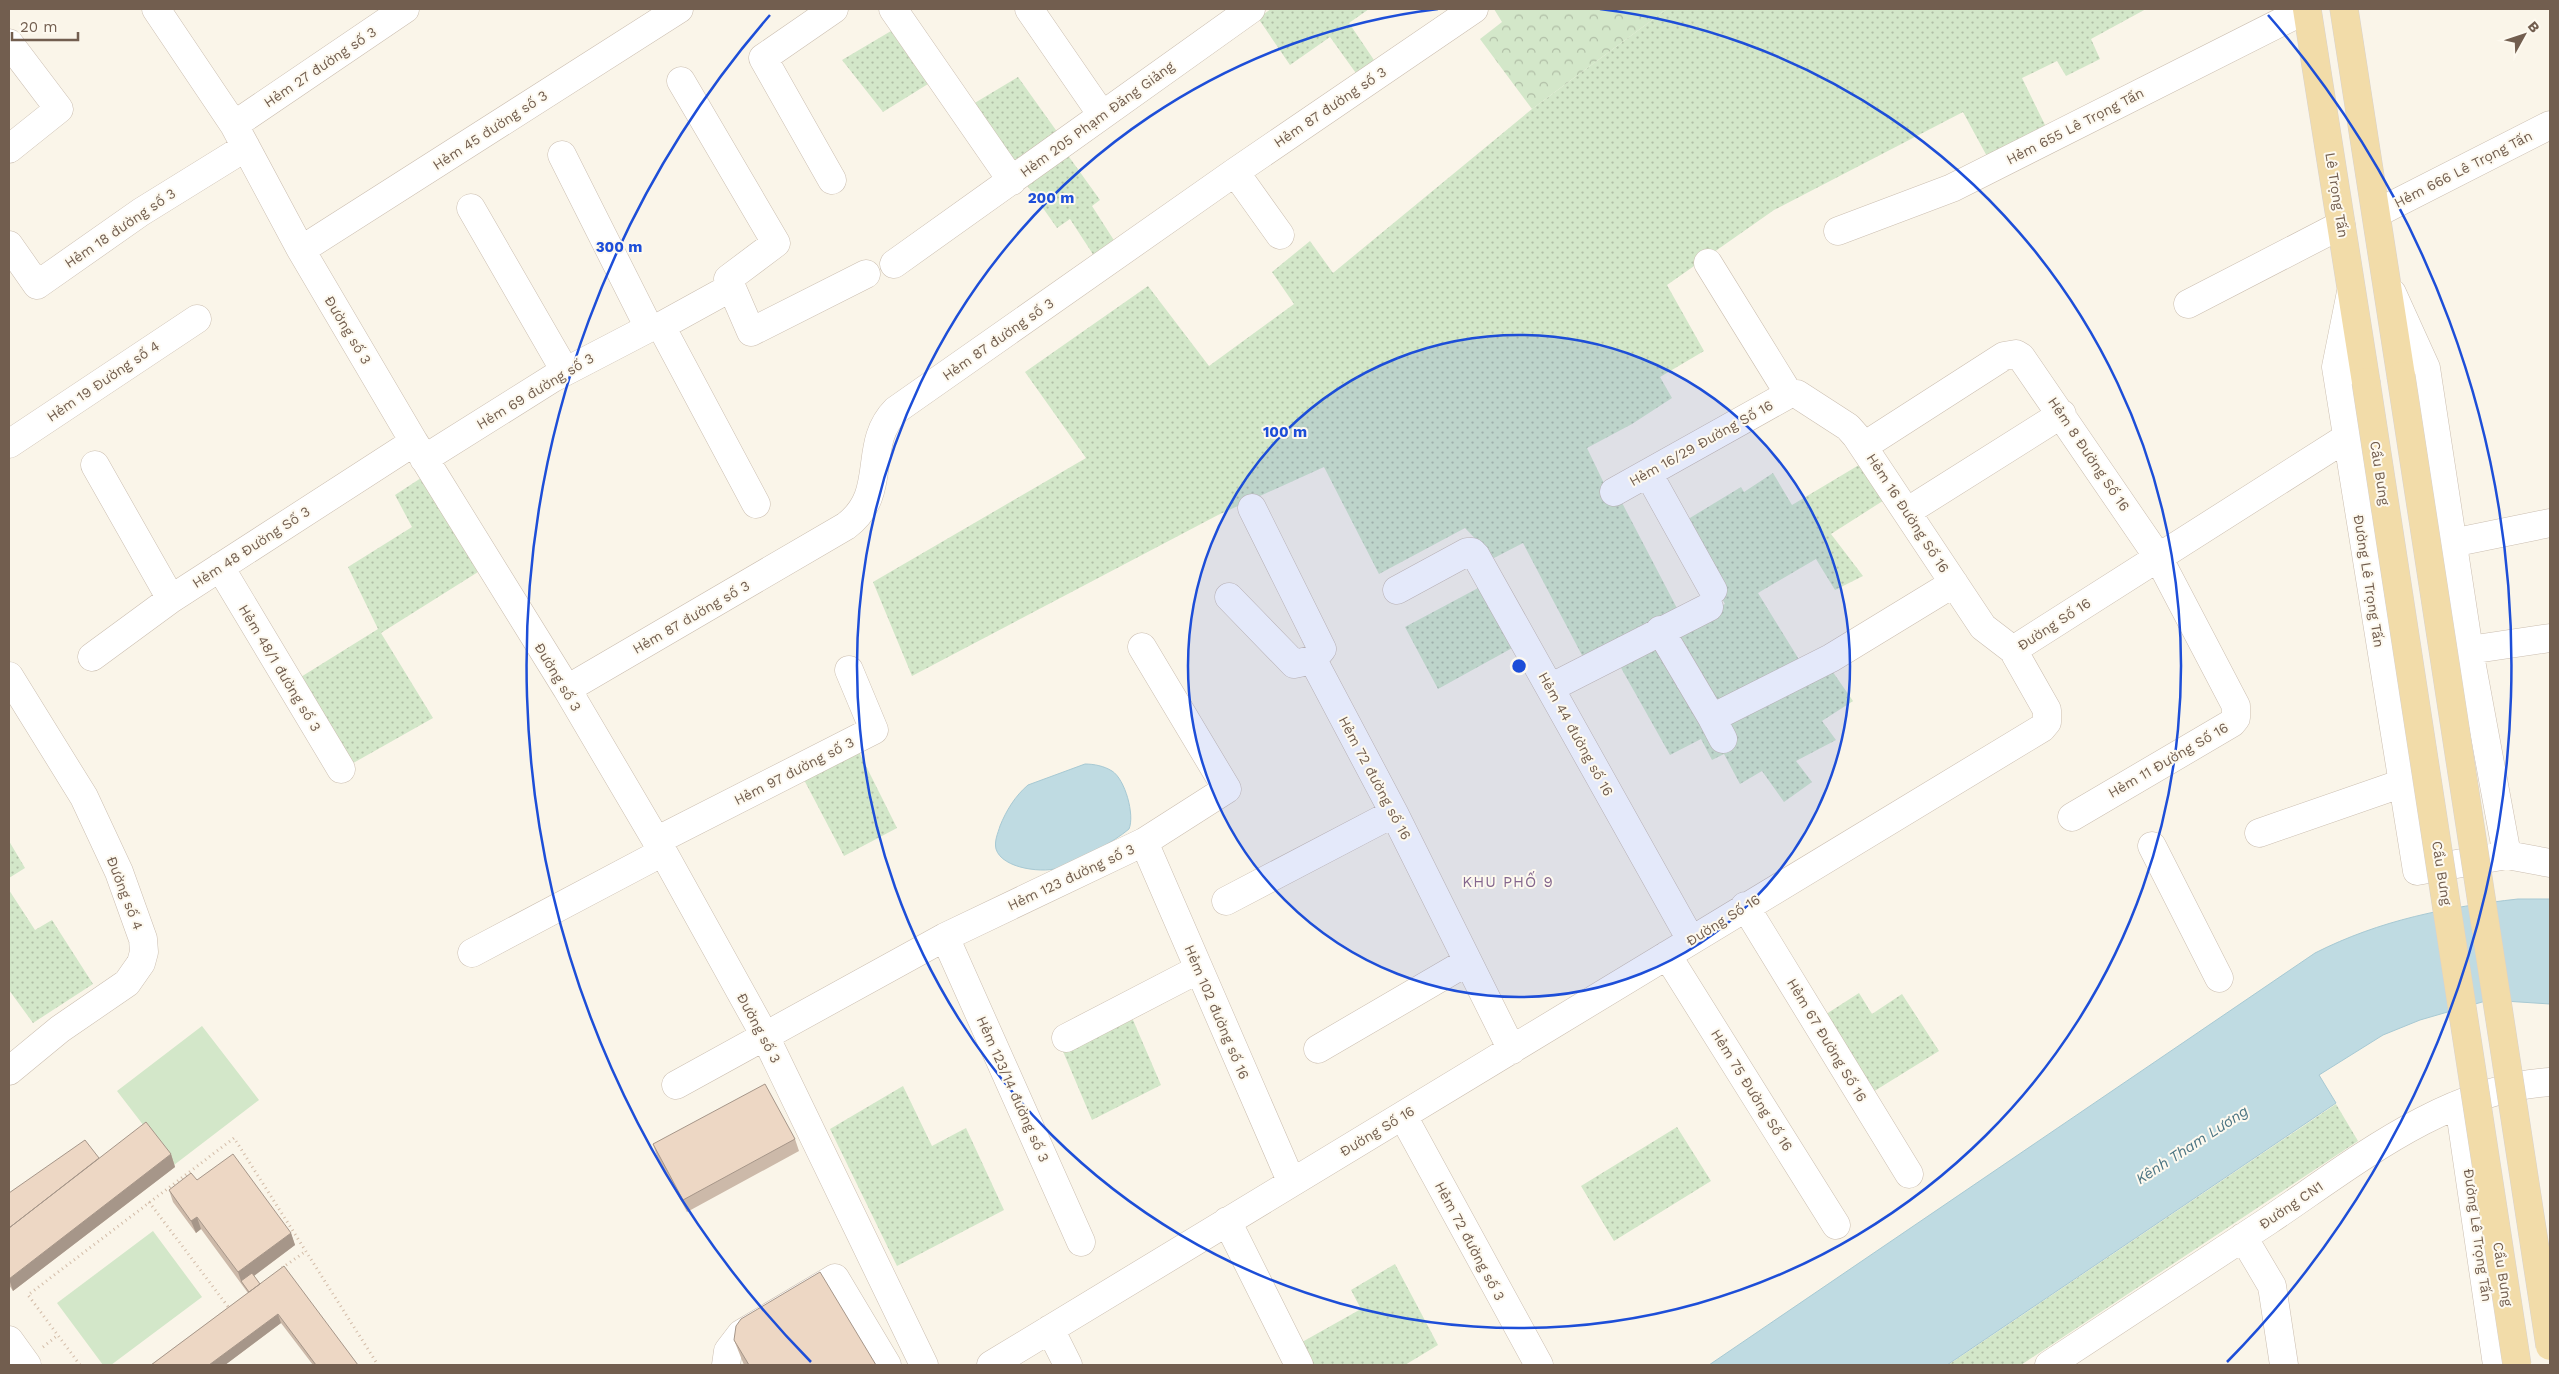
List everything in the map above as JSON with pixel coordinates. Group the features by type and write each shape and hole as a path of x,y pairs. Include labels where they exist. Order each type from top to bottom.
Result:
{"main road":[{"name":"Lê Trọng Tấn","path":"2308,9 2366,382"},
{"path":"2344,9 2377,213 2550,1346"},
{"name":"Cầu Bưng","path":"2366,382 2517,1365"}],"street":[{"name":"Đường số 3","path":"156,9 240,136 301,250 419,450 567,690 660,846 764,1036 924,1365"},
{"name":"Hẻm 27 đường số 3","path":"240,136 405,9"},
{"name":"Hẻm 45 đường số 3","path":"301,250 678,9"},
{"path":"832,180 763,58 834,9"},
{"path":"893,9 1012,181"},
{"path":"1029,9 1102,115"},
{"name":"Hẻm 205 Phạm Đăng Giảng","path":"894,264 1251,9"},
{"name":"Hẻm 87 đường số 3","path":"567,690 852,521 868,499 881,434 887,421 896,410 1235,172 1474,9"},
{"name":"Hẻm 655 Lê Trọng Tấn","path":"1838,231 1952,188 2308,9"},
{"path":"9,43 59,109 9,149"},
{"path":"681,81 776,243 728,279 730,288 751,332 866,274"},
{"name":"Hẻm 666 Lê Trọng Tấn","path":"2377,213 2550,126"},
{"name":"Hẻm 18 đường số 3","path":"9,245 37,285 142,212 240,136"},
{"path":"562,155 655,327 756,504"},
{"path":"1235,172 1280,235"},
{"path":"471,208 565,371"},
{"path":"2188,304 2341,226"},
{"path":"1708,263 1788,394"},
{"path":"2388,285 2426,368 2469,650 2507,855 2550,863"},
{"name":"Hẻm 69 đường số 3","path":"419,450 565,371 730,288"},
{"name":"Đường Lê Trọng Tấn","path":"2352,291 2336,367 2417,871 2507,855"},
{"name":"Hẻm 19 Đường số 4","path":"9,444 197,318"},
{"name":"Hẻm 8 Đường Số 16","path":"1864,446 2004,356 2016,354 2021,357 2062,414 2158,557"},
{"name":"Hẻm 16 Đường Số 16","path":"1788,394 1799,394 1848,427 1864,446 1986,630 2013,650"},
{"name":"Hẻm 16/29 Đường Số 16","path":"1614,492 1788,394"},
{"path":"1908,511 2062,414"},
{"name":"Đường Số 16","path":"990,1365 2042,728 2047,722 2047,710 2013,650 2346,438"},
{"name":"Hẻm 48 Đường Số 3","path":"92,657 171,599 220,567 419,450"},
{"path":"95,465 171,599"},
{"path":"1550,688 1660,630 1711,599 1648,473"},
{"path":"1230,598 1294,664 1313,660 1322,649 1252,508"},
{"path":"2452,543 2550,523"},
{"name":"Hẻm 44 đường số 16","path":"1397,590 1467,552 1472,552 1691,940"},
{"name":"Hẻm 11 Đường Số 16","path":"2072,817 2232,723 2236,718 2236,706 2158,557"},
{"name":"Hẻm 48/1 đường số 3","path":"220,567 341,769"},
{"path":"1660,630 1717,729 1954,583"},
{"path":"2469,650 2550,638"},
{"name":"Hẻm 123 đường số 3","path":"676,1085 945,937 1144,842 1227,789 1142,647"},
{"name":"Hẻm 72 đường số 16","path":"1313,660 1394,813 1512,1050"},
{"name":"Hẻm 97 đường số 3","path":"660,846 874,730 849,670"},
{"name":"Đường số 4","path":"9,676 84,797 119,872 143,940 144,952 141,963 127,983 60,1029 9,1071"},
{"path":"2259,834 2402,783"},
{"path":"1226,901 1394,813"},
{"name":"Hẻm 102 đường số 16","path":"1144,842 1291,1181"},
{"path":"472,953 660,846"},
{"path":"2152,846 2219,978"},
{"name":"Hẻm 67 Đường Số 16","path":"1746,906 1909,1174"},
{"name":"Hẻm 123/14 đường số 3","path":"945,937 1081,1242"},
{"name":"Hẻm 75 Đường Số 16","path":"1668,955 1836,1225"},
{"path":"1318,1049 1468,962"},
{"path":"1066,1038 1199,969"},
{"name":"Đường CN1","path":"2049,1365 2395,1137 2459,1104 2514,1086 2550,1082"},
{"name":"Đường Lê Trọng Tấn","path":"2459,1104 2497,1365"},
{"name":"Hẻm 72 đường số 3","path":"1403,1116 1539,1365"},
{"path":"1227,1221 1299,1365"},
{"path":"2243,1237 2272,1286 2284,1365"},
{"path":"726,1365 728,1351 741,1334 835,1278 887,1365"},
{"path":"1050,1328 1068,1365"},
{"path":"9,1340 27,1365"}],"path":[{"path":"80,1365 28,1294 234,1138 378,1365"},
{"path":"149,1202 229,1308"},
{"path":"275,1273 306,1251"},
{"path":"221,1313 235,1303"}],"green space":[{"path":"1271,9 1369,9 1349,23 1376,63 1358,76 1330,37 1290,65 1258,18"},
{"path":"1494,9 1667,9 1532,109 1480,39 1502,22"},
{"path":"1667,9 2146,9 2091,39 2100,59 2066,76 2057,61 2022,78 2047,129 1989,160 1963,112 1774,210 1667,285 1704,351 1660,377 1672,398 1632,424 1587,448 1612,500 1619,497 1679,612 1585,661 1523,543 1494,558 1465,528 1379,574 1324,467 1218,515 912,676 873,582 1086,458 1025,372 1148,286 1209,366 1294,304 1272,272 1310,241 1333,273 1532,109"},
{"path":"891,31 928,84 883,112 842,60"},
{"path":"1018,77 1058,133 1010,167 968,107"},
{"path":"1067,154 1100,200 1092,206 1117,245 1096,259 1070,219 1057,228 1026,184"},
{"path":"1864,462 1889,497 1831,534 1863,576 1835,590 1816,559 1758,593 1803,666 1713,712 1666,633 1725,604 1680,524 1741,487 1744,492 1773,473 1792,505"},
{"path":"421,478 478,572 381,633 433,718 348,766 296,680 378,629 348,567 412,527 395,495"},
{"path":"1480,587 1514,647 1438,689 1405,627"},
{"path":"1658,639 1719,722 1828,665 1853,701 1822,721 1836,740 1796,761 1812,782 1784,802 1762,771 1740,784 1724,754 1712,760 1701,739 1670,755 1616,659"},
{"path":"857,748 897,828 844,856 802,776"},
{"path":"9,841 25,868 9,878"},
{"path":"9,890 35,930 52,920 93,984 33,1023 9,990"},
{"path":"1859,993 1872,1014 1902,994 1939,1051 1868,1095 1820,1018"},
{"path":"1130,1013 1161,1085 1092,1120 1062,1049"},
{"path":"202,1026 259,1100 174,1165 117,1091"},
{"path":"903,1086 932,1146 966,1128 1004,1210 897,1266 830,1129"},
{"path":"2336,1104 2358,1141 2021,1365 1948,1365"},
{"path":"1677,1127 1711,1181 1614,1241 1581,1186"},
{"path":"153,1231 202,1297 111,1365 103,1365 57,1303"},
{"path":"1395,1264 1438,1345 1405,1365 1305,1365 1295,1346 1361,1309 1351,1290"}],"water":[{"path":"1085,764 1109,769 1117,775 1125,789 1130,807 1131,823 1129,829 1097,850 1070,864 1055,869 1035,870 1025,868 1006,861 1000,856 996,849 997,834 1011,804 1019,794 1028,785"},
{"name":"Kênh Tham Lương","path":"2518,899 2550,899 2550,1004 2489,1000 2420,1020 2383,1035 2319,1075 2336,1103 1947,1365 1709,1365 2315,953 2364,932 2414,917 2465,906"}],"building":[{"path":"765,1084 795,1139 683,1200 653,1144"},
{"path":"146,1122 171,1154 9,1279 9,1228"},
{"path":"85,1140 99,1158 9,1228 9,1193"},
{"path":"233,1154 291,1233 238,1272 197,1217 191,1221 169,1190 191,1173 197,1180"},
{"path":"284,1266 358,1365 316,1365 278,1314 209,1365 151,1365"},
{"path":"820,1272 876,1365 749,1365 734,1340 736,1326 741,1319"},
{"path":"252,1273 260,1284 249,1292 241,1281"}],"district":[{"name":"KHU PHỐ 9","path":"1508,882"}]}
